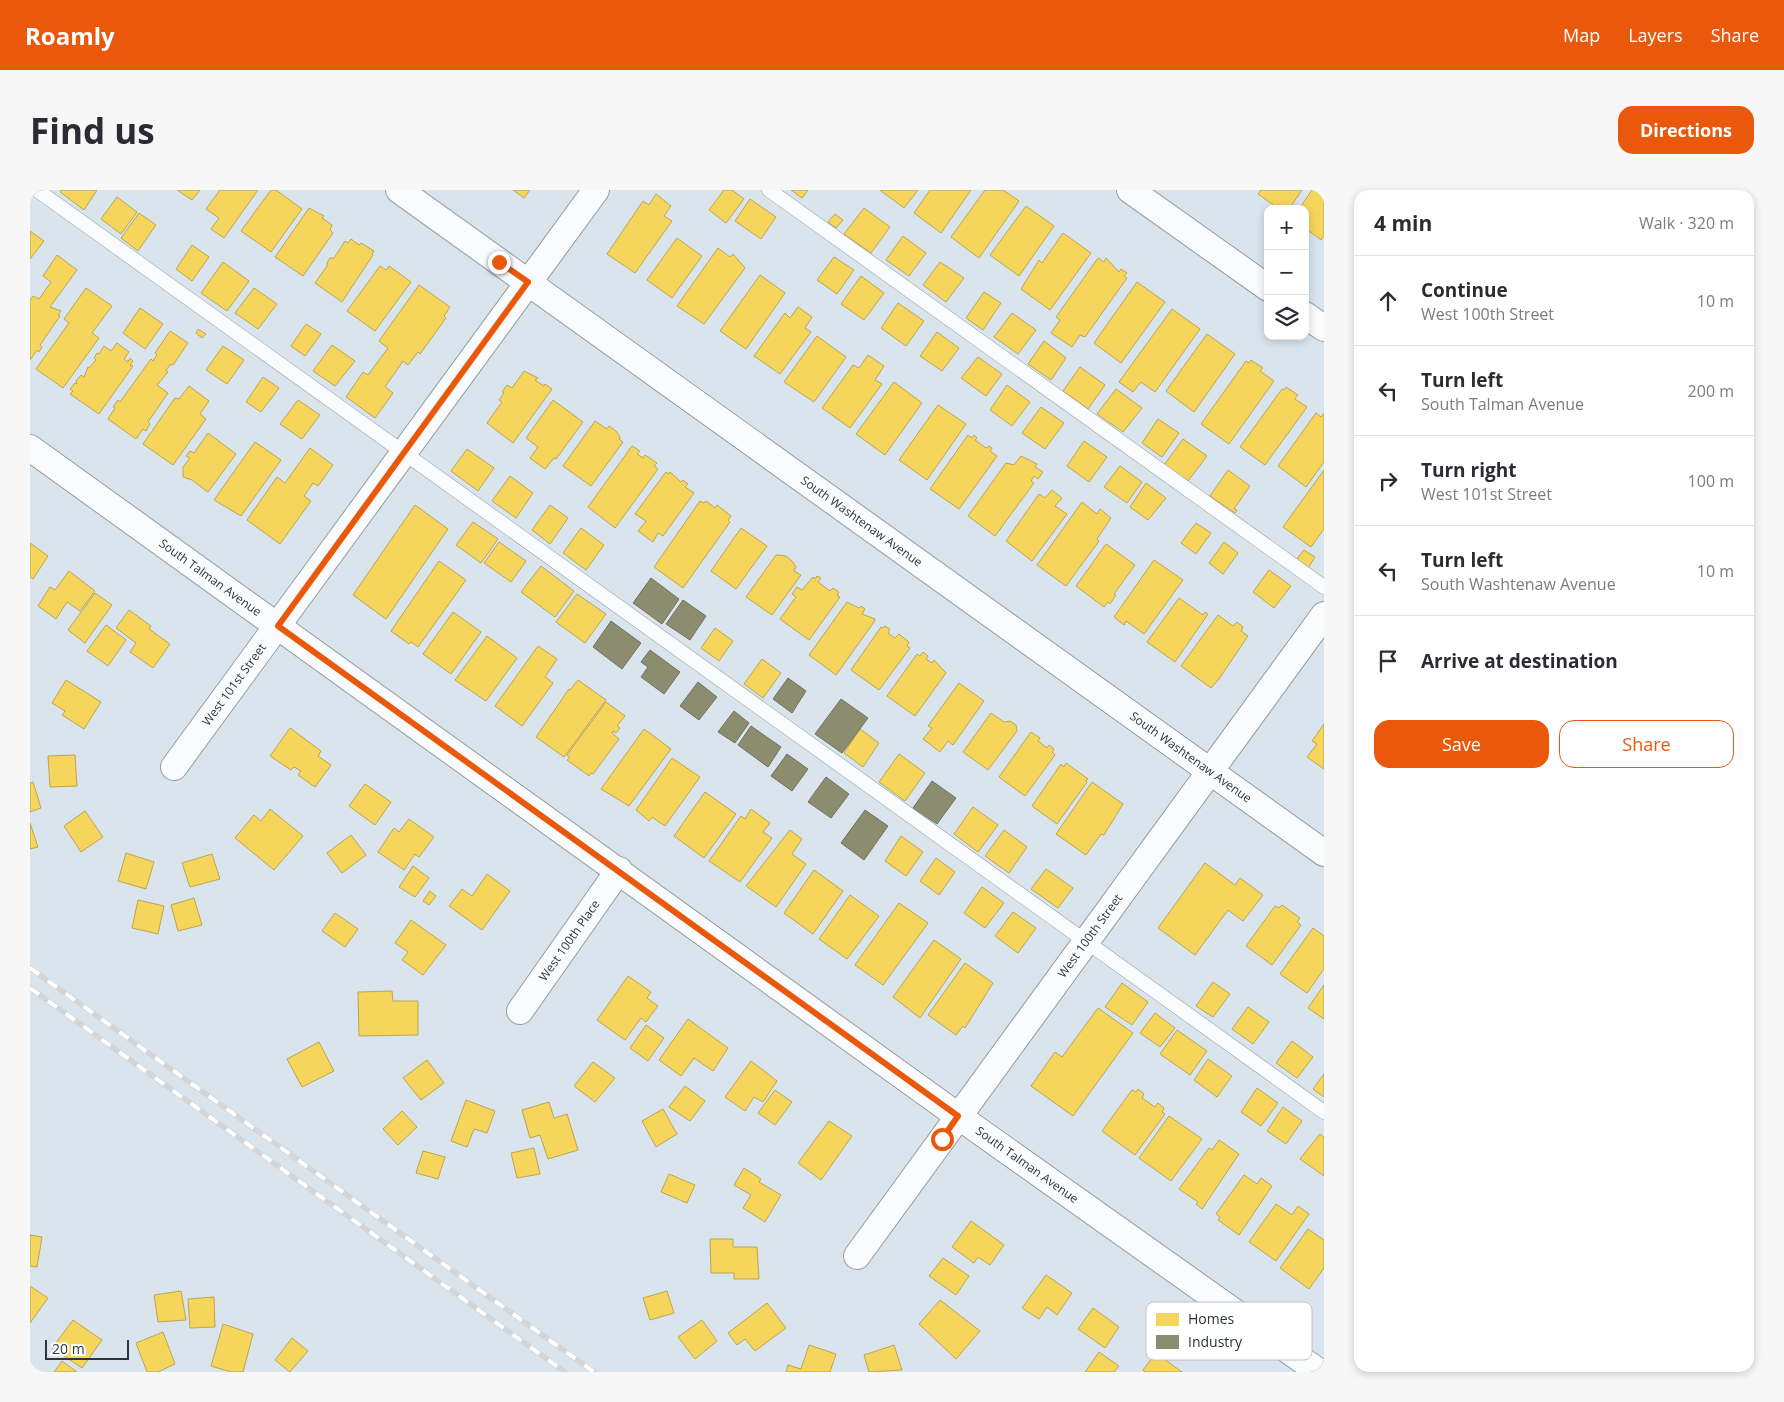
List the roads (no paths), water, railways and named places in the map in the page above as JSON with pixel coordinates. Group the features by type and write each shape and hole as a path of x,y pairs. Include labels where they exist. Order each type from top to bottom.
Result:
{"street":[{"name":"South Washtenaw Avenue","path":"399,190 1324,853"},
{"name":"West 101st Street","path":"174,767 596,190"},
{"path":"1130,190 1264,285"},
{"path":"1309,318 1324,328"},
{"name":"South Talman Avenue","path":"30,448 619,870 1215,1302"},
{"name":"West 100th Street","path":"857,1256 1324,615"},
{"name":"West 100th Place","path":"520,1010 619,870"},
{"name":"South Talman Avenue","path":"1295,1360 1306,1368"}],"lane":[{"path":"38,190 1324,1112"},
{"path":"769,190 1324,587"}],"railway":[{"path":"30,968 594,1372"},
{"path":"30,988 565,1372"}]}
